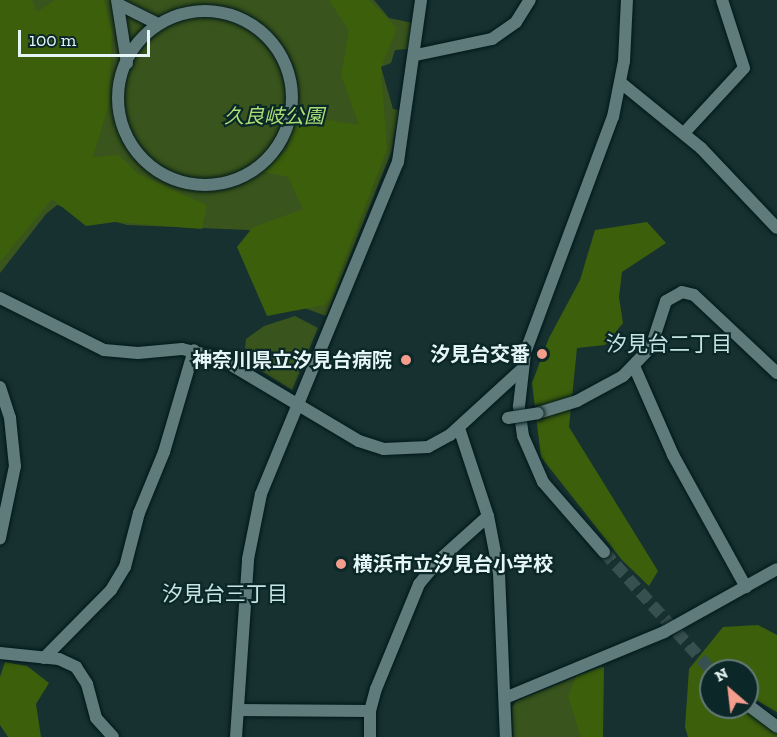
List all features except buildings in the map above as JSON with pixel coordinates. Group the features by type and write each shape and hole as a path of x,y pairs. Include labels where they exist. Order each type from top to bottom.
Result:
{"street":[{"path":"236,737 252,537 268,471 398,162 416,55 421,0"},
{"path":"416,55 492,39 516,22 530,0"},
{"path":"604,552 557,501 531,461 519,406 521,370 606,139 621,83 627,0"},
{"path":"684,133 744,68 722,0"},
{"path":"118,2 158,24"},
{"path":"118,2 127,63 120,105 123,127 142,159 169,180 196,187 224,185 249,173 272,152 286,123 289,88 282,62 266,35 237,15 211,9 185,12 158,24 127,63"},
{"path":"621,83 684,133 777,228"},
{"path":"508,418 538,413 591,395 634,366 656,339 666,302 682,292 694,295 777,373"},
{"path":"0,298 104,350 138,353 194,350 219,357 359,441 384,449 428,447 459,428 521,370"},
{"path":"44,658 111,590 125,567 139,513 164,452 194,350"},
{"path":"634,366 673,455 746,587"},
{"path":"0,387 10,418 15,466 0,538"},
{"path":"459,428 488,516 499,573 506,737"},
{"path":"370,737 370,711 419,584 438,561 488,516"},
{"path":"505,698 664,632 777,569"},
{"path":"0,653 68,662 82,674 95,714 113,737"},
{"path":"238,710 370,711"},
{"path":"759,713 777,727"}],"green space":[{"name":"久良岐公園","path":"0,0 374,0 389,18 413,23 409,49 395,50 391,63 381,67 393,109 399,110 392,150 326,316 283,300 271,250 249,230 127,225 57,205 46,214 0,273"},
{"path":"0,0 32,0 37,12 54,0 104,0 112,33 109,104 93,157 119,155 138,174 207,205 202,229 115,222 86,226 52,199 0,262"},
{"path":"329,0 369,0 397,28 381,68 387,149 330,299 324,305 267,316 237,247 253,227 303,209 288,177 260,171 287,150 295,115 359,125 341,75 349,31"},
{"path":"647,222 666,243 622,272 619,297 623,323 605,345 577,348 569,427 658,571 649,586 622,560 541,457 532,383 549,338 580,280 595,230"},
{"path":"295,316 318,328 292,390 244,360 246,339 264,326"},
{"path":"758,625 777,635 777,712 759,702 759,659 699,659 699,719 759,718 777,732 777,737 688,737 685,727 689,669 723,627"},
{"path":"5,662 27,666 49,683 36,704 41,737 8,737 0,725 0,677"},
{"path":"602,666 595,737 513,737 512,707 516,701"},
{"path":"604,667 603,737 581,737 568,697 576,676"}],"tunnel":[{"path":"604,552 701,659"}],"place":[{"name":"汐見台交番","path":"542,354"},
{"name":"神奈川県立汐見台病院","path":"406,360"},
{"name":"横浜市立汐見台小学校","path":"341,564"}],"district":[{"name":"汐見台二丁目","path":"669,344"},
{"name":"汐見台三丁目","path":"225,594"}]}
